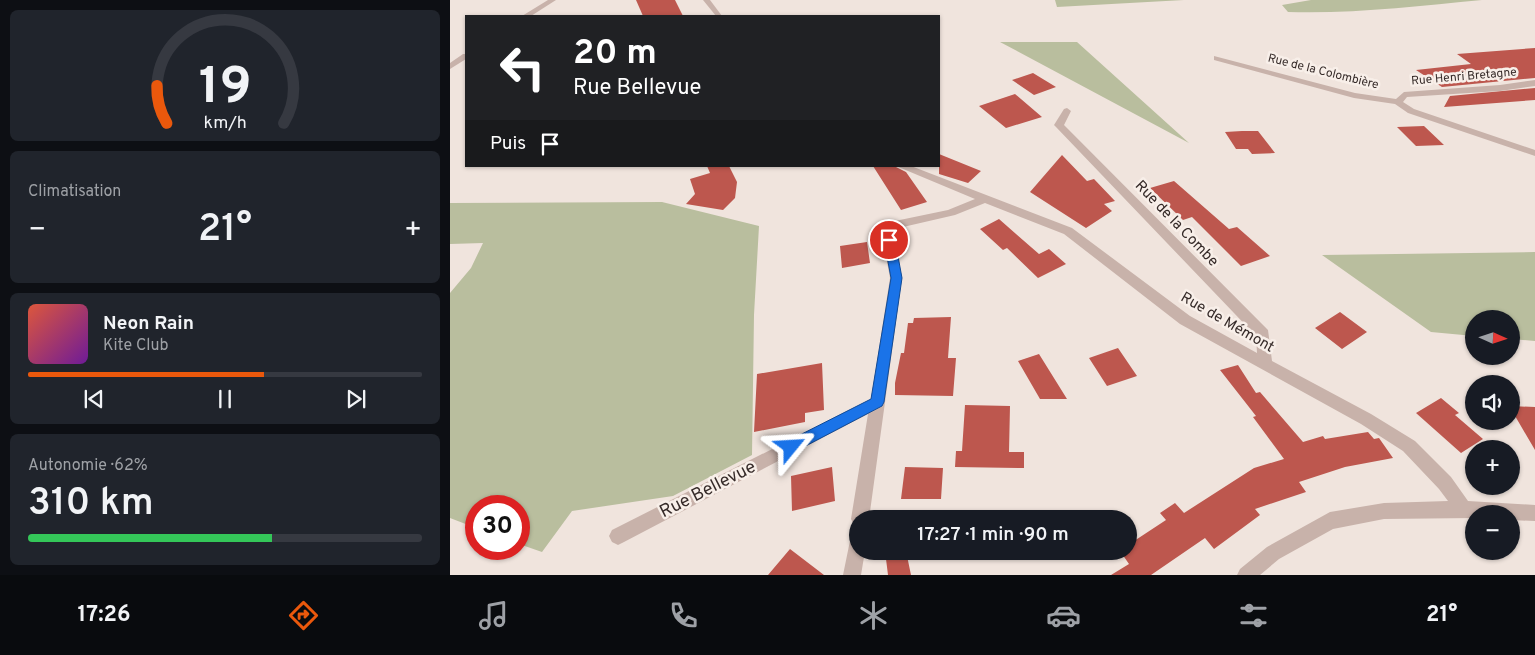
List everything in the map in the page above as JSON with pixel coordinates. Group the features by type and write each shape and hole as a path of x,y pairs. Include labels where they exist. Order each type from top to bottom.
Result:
{"street":[{"path":"528,15 553,0"},
{"path":"706,0 718,15"},
{"path":"450,67 465,57"},
{"name":"Rue de la Colombière","path":"1217,58 1354,95 1398,102 1411,111 1535,153"},
{"name":"Rue Henri Bretagne","path":"1398,102 1404,95 1500,88 1535,82"},
{"name":"Rue de la Combe","path":"1067,111 1059,126 1263,334 1264,364"},
{"name":"Rue de Mémont","path":"903,167 982,200 1068,232 1184,320 1366,419 1409,446 1446,483 1464,509"},
{"path":"861,510 896,278 889,240 899,224 951,212 982,200"},
{"name":"Rue Bellevue","path":"618,536 878,402"},
{"path":"1246,575 1274,553 1330,521 1384,511 1464,509 1535,513"},
{"path":"852,575 854,560"}],"green space":[{"path":"1055,0 1184,0 1057,7"},
{"path":"1311,0 1482,0 1337,12 1288,12 1282,5"},
{"path":"1000,42 1077,42 1189,143"},
{"path":"662,202 759,226 754,315 752,455 673,496 572,511 542,552 530,548 530,495 465,495 465,524 450,518 450,293 471,268 483,243 450,244 450,203"},
{"path":"1535,252 1535,341 1520,340 1520,310 1465,310 1465,335 1431,332 1322,255"}],"building":[{"path":"636,0 675,0 682,15 643,15"},
{"path":"1535,48 1535,78 1442,87 1416,70 1471,64 1457,54"},
{"path":"1033,73 1056,87 1034,95 1012,80"},
{"path":"1535,88 1535,100 1444,107 1450,96"},
{"path":"1015,94 1042,117 1006,128 979,106"},
{"path":"1424,126 1444,145 1416,146 1397,127"},
{"path":"1258,131 1275,153 1252,154 1248,149 1236,149 1225,132"},
{"path":"940,154 981,171 968,183 939,174"},
{"path":"1062,155 1087,181 1094,179 1115,201 1104,204 1112,211 1086,228 1030,192"},
{"path":"707,167 730,167 737,182 735,198 723,210 686,204 695,194 690,179 710,173"},
{"path":"874,167 896,167 906,172 927,202 901,210"},
{"path":"1174,181 1229,229 1237,227 1270,256 1241,266 1192,217 1183,220 1150,188"},
{"path":"999,219 1039,254 1049,249 1066,264 1038,278 1007,248 1003,250 980,229"},
{"path":"867,242 870,263 842,268 840,246"},
{"path":"1340,312 1367,332 1342,349 1315,328"},
{"path":"951,317 948,358 956,358 953,396 895,395 895,383 901,353 904,353 908,323 913,323 914,318"},
{"path":"1118,348 1137,376 1107,386 1089,358"},
{"path":"1039,354 1067,399 1040,399 1018,361"},
{"path":"822,363 824,410 805,413 805,422 754,432 757,374"},
{"path":"1238,365 1256,393 1260,392 1303,442 1323,436 1325,439 1368,432 1374,439 1379,438 1393,458 1345,467 1299,482 1306,492 1255,509 1260,515 1214,549 1205,538 1151,575 1111,575 1129,564 1126,560 1137,560 1137,539 1166,520 1160,513 1175,503 1184,513 1254,468 1284,459 1253,417 1256,416 1220,370"},
{"path":"1441,398 1459,413 1455,415 1465,424 1465,430 1472,430 1483,439 1465,440 1465,450 1461,453 1416,413"},
{"path":"965,405 1010,406 1009,452 1024,452 1024,468 955,467 956,451 962,451"},
{"path":"1520,406 1535,407 1535,450 1520,424"},
{"path":"832,467 835,501 792,511 791,476"},
{"path":"905,467 943,468 941,499 901,499"},
{"path":"790,549 824,575 768,575"},
{"path":"886,560 908,560 911,575 888,575"}],"route":[{"path":"791,447 878,402 896,278 889,240"}]}
